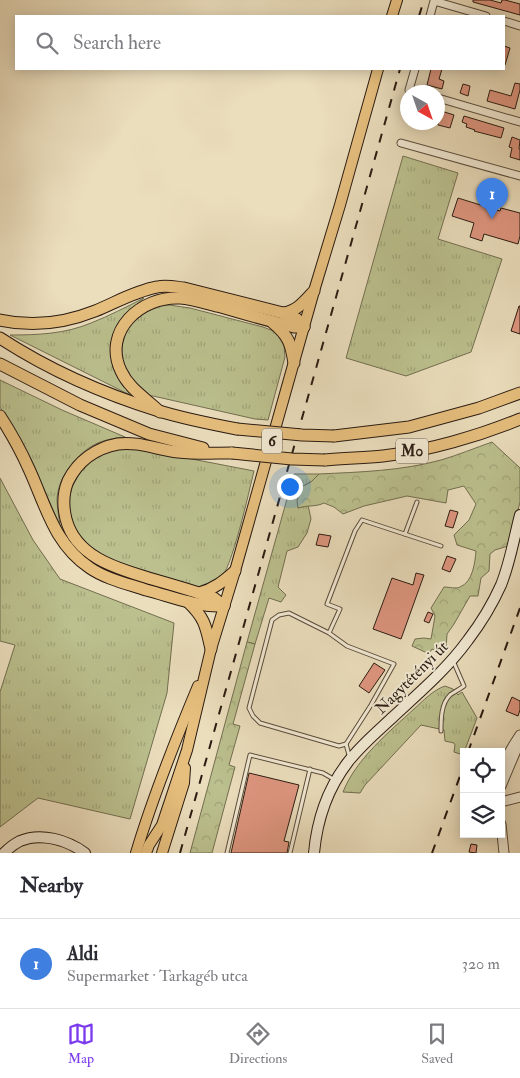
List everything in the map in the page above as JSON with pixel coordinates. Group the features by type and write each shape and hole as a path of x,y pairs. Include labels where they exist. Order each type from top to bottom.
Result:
{"highway":[{"path":"0,320 27,324 68,320 96,311 143,291 170,286 190,289 283,313 297,319 304,327"},
{"path":"283,313 291,312 299,307 314,292"},
{"path":"160,412 126,380 118,364 118,338 127,320 143,306 158,300 180,298 294,327 304,327"},
{"path":"270,320 287,337 292,349 294,363"},
{"name":"M0","path":"0,338 18,350 65,375 112,395 160,412 238,429 334,436 410,427 479,408 520,393"},
{"name":"M0","path":"0,364 72,401 149,434 209,450 232,453 325,460 383,456 447,443 495,429 520,419"},
{"path":"0,416 30,469 51,523 57,534 78,560 105,576 127,584 186,601 204,605 224,606"},
{"path":"224,606 214,598 118,568 102,561 80,544 67,522 64,510 68,483 76,468 83,460 103,448 120,444 134,444 177,452 232,453"},
{"path":"199,593 224,582 235,571"},
{"path":"186,601 198,612 203,620 207,630 210,653"}],"main road":[{"path":"392,15 397,0"},
{"name":"6","path":"146,853 148,845 162,825 187,750 210,653 378,70"},
{"name":"Nagytétényi út","path":"314,853 318,823 324,806 336,780 351,759 370,738 452,660 479,624 496,596 501,583 520,515"},
{"name":"6","path":"136,853 172,748 210,653"},
{"path":"162,853 184,782 187,750"},
{"path":"4,853 21,841 38,837 60,841 85,853"}],"street":[{"path":"430,15 434,1 483,15"},
{"path":"505,21 520,26"},
{"path":"410,85 415,70"},
{"path":"445,100 520,122"},
{"path":"401,143 520,176"},
{"path":"505,760 520,735"},
{"path":"505,777 520,741"},
{"path":"505,801 520,797"},
{"path":"502,838 504,853"}],"lane":[{"path":"405,534 417,502"},
{"path":"329,633 340,609 327,604 354,531 362,520 441,546"},
{"path":"289,613 329,633 348,646 394,664 372,705 346,744 339,746 260,723 253,716 249,708 272,620 279,615 289,613"},
{"path":"441,731 442,715 448,697 464,686 452,660"},
{"path":"346,744 351,759"},
{"path":"227,853 250,755 323,772 336,780"},
{"path":"290,853 310,770"}],"green space":[{"path":"403,156 458,173 438,239 502,259 471,352 406,376 346,358"},
{"path":"144,298 129,311 116,329 112,348 113,368 130,395 10,335 41,334 71,330 98,320"},
{"path":"160,305 190,308 276,332 284,346 285,357 268,420 255,419 153,396 145,396 132,381 123,361 123,342 126,333 137,318 145,312"},
{"path":"0,380 62,410 125,437 100,442 85,451 73,462 60,483 58,491 57,502 60,526 31,459 0,407"},
{"path":"492,442 520,468 520,502 510,542 508,546 495,550 490,554 489,571 481,578 478,596 470,596 447,634 446,649 436,651 432,649 430,652 425,652 412,646 415,639 431,639 435,616 431,608 444,587 457,588 468,581 474,566 476,551 457,545 454,535 469,520 476,504 464,486 448,490 446,503 407,496 364,506 343,514 334,507 324,503 298,508 297,501 301,487 311,482 319,474 411,467 441,460"},
{"path":"123,447 254,471 234,547 224,574 219,581 208,586 197,587 111,560 94,551 82,539 73,524 68,504 72,487 82,469 97,455"},
{"path":"294,474 319,474 311,482 301,487 298,508 308,505 311,519 307,533 298,547 287,551 278,587 286,595 281,602 269,598 255,644 247,642"},
{"path":"0,478 33,540 60,579 174,623 167,693 130,819 38,798 0,827 0,692 15,645 0,641"},
{"path":"247,642 255,644 233,724 240,726 229,765 235,767 212,853 190,853"},
{"path":"445,686 453,689 458,695 462,692 477,718 466,748 460,748 460,754 454,752 455,745 445,741 444,730 421,725 365,785 360,793 343,792 356,768 374,747 436,690"}],"building":[{"path":"473,0 490,0 501,3 502,0 505,0 520,4 520,15 473,2"},
{"path":"505,46 510,48 505,65"},
{"path":"431,70 442,70 439,79 444,81 443,85 427,85"},
{"path":"515,83 520,84 520,90 515,109 487,101 490,90 511,96"},
{"path":"463,84 470,86 468,96 460,93"},
{"path":"445,112 454,115 450,128 445,127"},
{"path":"464,116 504,128 501,138 466,127 467,124 462,122"},
{"path":"512,137 520,140 520,160 510,157 512,148 509,147"},
{"path":"458,198 500,211 501,208 520,213 518,244 484,234 482,241 470,237 474,223 452,216"},
{"path":"520,306 520,334 511,331"},
{"path":"450,510 458,512 453,528 445,526"},
{"path":"319,534 331,536 328,547 316,545"},
{"path":"447,556 456,559 450,572 442,569"},
{"path":"416,573 424,575 401,639 373,629 392,578 413,585"},
{"path":"428,612 433,614 429,623 424,621"},
{"path":"374,663 385,670 369,693 359,686"},
{"path":"512,697 520,701 518,716 506,711"},
{"path":"249,773 299,785 284,841 289,842 287,853 231,853"},
{"path":"471,844 477,845 476,853 469,852"}],"railway":[{"path":"419,15 424,0"},
{"path":"180,853 400,70"},
{"path":"469,748 520,608"},
{"path":"432,853 460,776"}],"place":[{"name":"Aldi","path":"492,219"}]}
